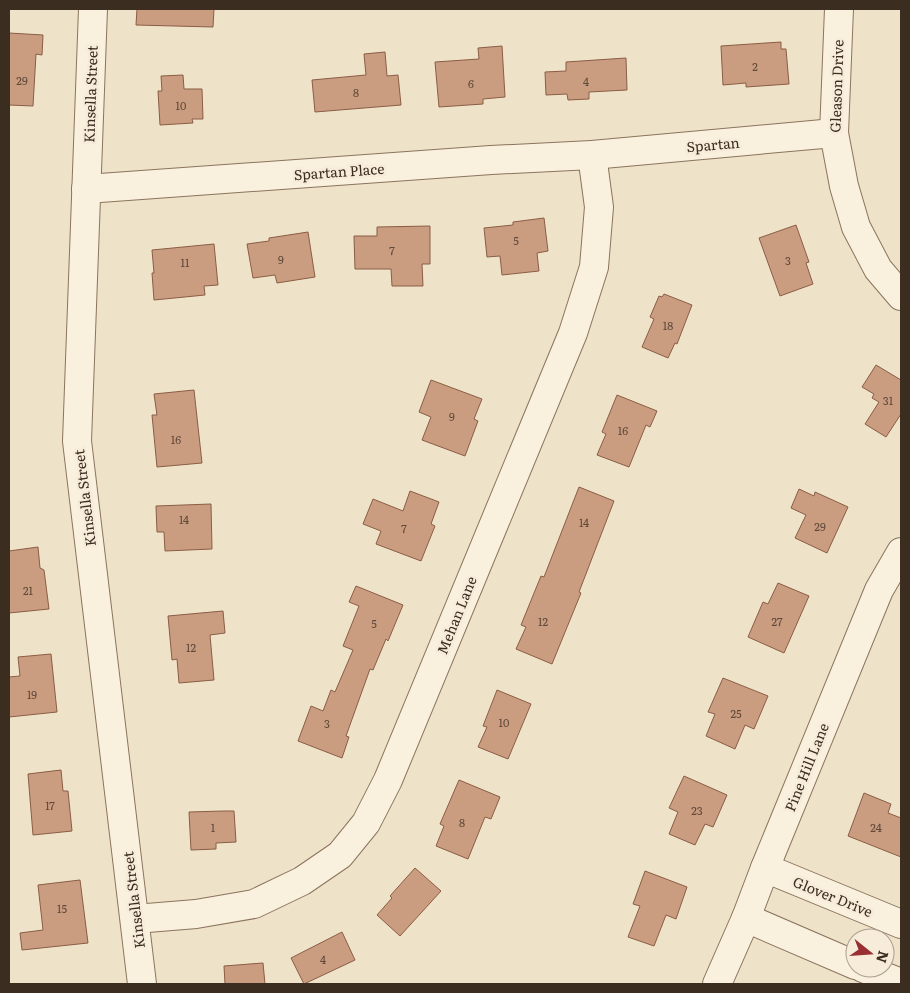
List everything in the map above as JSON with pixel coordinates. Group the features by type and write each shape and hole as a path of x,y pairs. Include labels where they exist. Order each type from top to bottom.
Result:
{"street":[{"name":"Kinsella Street","path":"93,9 77,441 142,984"},
{"name":"Gleason Drive","path":"839,9 834,133 844,186 856,227 878,269 901,296"},
{"name":"Spartan","path":"592,155 834,133"},
{"name":"Spartan Place","path":"86,189 491,160 592,155"},
{"name":"Mehan Lane","path":"135,919 196,914 254,904 302,881 340,855 366,823 388,780 573,333 594,267 599,207 592,155"},
{"name":"Pine Hill Lane","path":"717,984 746,918 879,590 901,552"},
{"name":"Glover Drive","path":"765,868 901,924"},
{"path":"746,918 845,961"},
{"path":"888,978 901,983"}],"building":[{"path":"137,9 214,9 213,27 136,25"},
{"path":"9,33 43,35 42,55 36,54 33,106 9,105"},
{"path":"781,42 781,49 786,49 789,84 746,87 746,83 723,85 721,46"},
{"path":"502,46 505,97 483,99 483,104 439,107 435,62 479,59 478,48"},
{"path":"385,52 387,76 398,75 401,105 315,112 312,80 366,75 364,54"},
{"path":"626,58 627,90 589,92 589,99 568,100 567,94 546,95 545,72 566,71 566,62"},
{"path":"183,75 184,89 202,89 203,119 192,119 193,123 160,125 158,91 162,91 161,76"},
{"path":"544,218 548,251 537,253 539,271 502,275 500,256 487,257 484,228 513,225 513,222"},
{"path":"796,225 809,262 806,263 813,284 780,296 759,238"},
{"path":"430,226 430,264 422,264 423,286 392,286 391,269 355,269 354,236 377,236 377,227"},
{"path":"308,232 315,277 277,283 275,275 253,278 247,244 269,241 269,238"},
{"path":"214,244 218,285 204,286 205,295 154,300 152,250"},
{"path":"664,294 692,305 677,344 675,343 668,358 642,347 654,319 650,317 659,296 662,297"},
{"path":"876,365 901,380 901,414 886,437 865,424 879,402 872,398 874,394 862,387"},
{"path":"431,380 482,399 474,419 478,421 465,456 422,440 431,417 419,412"},
{"path":"194,390 202,463 157,467 152,415 157,415 154,394"},
{"path":"617,395 657,411 650,427 646,425 629,467 597,455 606,434 602,432"},
{"path":"579,487 614,501 579,592 581,593 552,664 516,649 526,627 521,625 541,576 544,577"},
{"path":"799,489 814,496 815,492 848,507 827,553 795,538 806,515 791,508"},
{"path":"410,491 439,502 431,524 435,526 421,561 376,544 381,531 363,524 373,499 403,511"},
{"path":"211,504 212,549 165,551 164,532 157,532 156,506"},
{"path":"38,547 40,568 44,570 49,609 9,613 9,551"},
{"path":"778,583 809,596 784,653 748,637 763,602 768,604"},
{"path":"356,586 403,605 388,641 386,639 373,670 370,669 346,736 349,737 342,758 298,741 311,706 323,711 331,690 335,692 353,650 343,646 359,606 349,602"},
{"path":"223,611 225,633 210,635 214,680 179,683 177,659 172,660 168,616"},
{"path":"51,654 57,712 9,717 9,677 20,676 18,657"},
{"path":"723,678 768,696 754,729 745,725 735,749 706,736 715,714 708,712"},
{"path":"497,690 531,704 508,759 478,747 487,727 483,726"},
{"path":"61,770 63,791 68,791 72,831 33,835 28,774"},
{"path":"684,776 727,795 713,827 705,824 695,845 669,834 678,812 669,808"},
{"path":"459,780 500,797 491,819 485,817 468,859 436,846 444,826 440,824"},
{"path":"864,793 891,804 888,813 901,818 901,857 848,836"},
{"path":"234,811 236,842 216,843 216,849 191,850 189,812"},
{"path":"415,868 441,891 400,936 377,915 392,898 390,896"},
{"path":"645,871 687,887 676,919 666,915 654,946 628,937 640,906 633,904"},
{"path":"80,880 88,943 22,950 20,933 43,930 38,885"},
{"path":"342,932 355,960 304,984 291,958"},
{"path":"263,963 265,984 225,984 224,966"}]}
